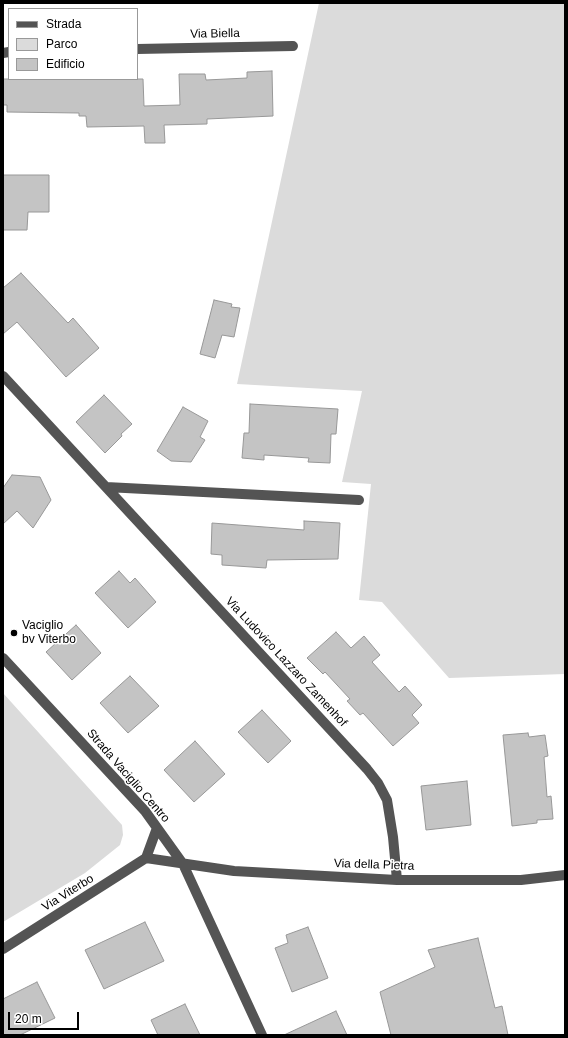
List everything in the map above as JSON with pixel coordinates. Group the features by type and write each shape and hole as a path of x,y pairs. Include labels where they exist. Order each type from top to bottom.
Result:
{"street":[{"name":"Via Biella","path":"138,49 293,46"},
{"name":"Via Ludovico Lazzaro Zamenhof","path":"3,376 355,755 378,783 387,800 393,837 397,880"},
{"path":"106,487 359,500"},
{"name":"Strada Vaciglio Centro","path":"3,658 145,812 183,864 262,1035"},
{"path":"157,828 146,858 183,864"},
{"name":"Via Viterbo","path":"3,949 146,858"},
{"name":"Via della Pietra","path":"183,864 234,872 397,880 521,880 565,875"}],"green space":[{"path":"319,3 565,3 565,674 449,678 382,602 359,600 371,484 342,482 362,391 237,384"},
{"path":"3,693 122,825 123,835 120,845 85,873 3,922"}],"building":[{"path":"272,71 273,116 207,119 207,124 164,125 165,143 145,143 144,126 87,127 86,116 79,116 79,113 7,112 7,105 3,105 3,79 143,79 144,106 180,105 179,74 205,74 206,80 247,78 247,72"},
{"path":"3,175 49,175 49,212 28,212 27,230 3,230"},
{"path":"21,273 68,323 73,318 99,348 66,377 17,322 3,334 3,288"},
{"path":"214,300 232,304 231,307 240,308 234,337 222,335 215,358 200,354"},
{"path":"104,395 132,424 121,434 122,436 105,453 76,422"},
{"path":"250,404 338,409 336,434 331,434 330,463 308,462 309,458 264,455 264,460 242,458 244,433 249,433"},
{"path":"183,407 208,421 200,437 205,440 191,462 171,461 157,451"},
{"path":"12,475 40,477 51,500 33,528 17,511 3,524 3,488"},
{"path":"304,521 340,523 338,559 267,560 266,568 222,565 222,555 211,554 212,523 304,530"},
{"path":"119,571 130,583 135,578 156,602 128,628 95,593"},
{"path":"76,625 101,653 72,680 46,652"},
{"path":"336,632 351,648 364,636 380,655 372,662 399,692 405,686 422,705 412,715 419,723 393,746 363,713 360,715 347,701 350,699 325,672 323,674 307,658"},
{"path":"130,676 159,706 128,733 100,703"},
{"path":"262,710 291,741 268,763 238,732"},
{"path":"528,733 529,737 545,735 548,756 544,757 547,797 551,796 553,819 537,820 537,823 512,826 503,735"},
{"path":"195,741 225,774 194,802 164,770"},
{"path":"467,781 471,825 426,830 421,786"},
{"path":"145,922 164,961 104,989 85,950"},
{"path":"308,927 328,978 292,992 275,948 288,943 286,935"},
{"path":"478,938 495,1008 502,1006 508,1035 391,1035 380,992 435,967 428,950"},
{"path":"37,982 55,1018 20,1035 3,1035 3,999"},
{"path":"185,1004 200,1035 158,1035 151,1020"},
{"path":"336,1011 347,1035 284,1035"}],"place":[{"name":"Vaciglio bv Viterbo","path":"14,633"}]}
